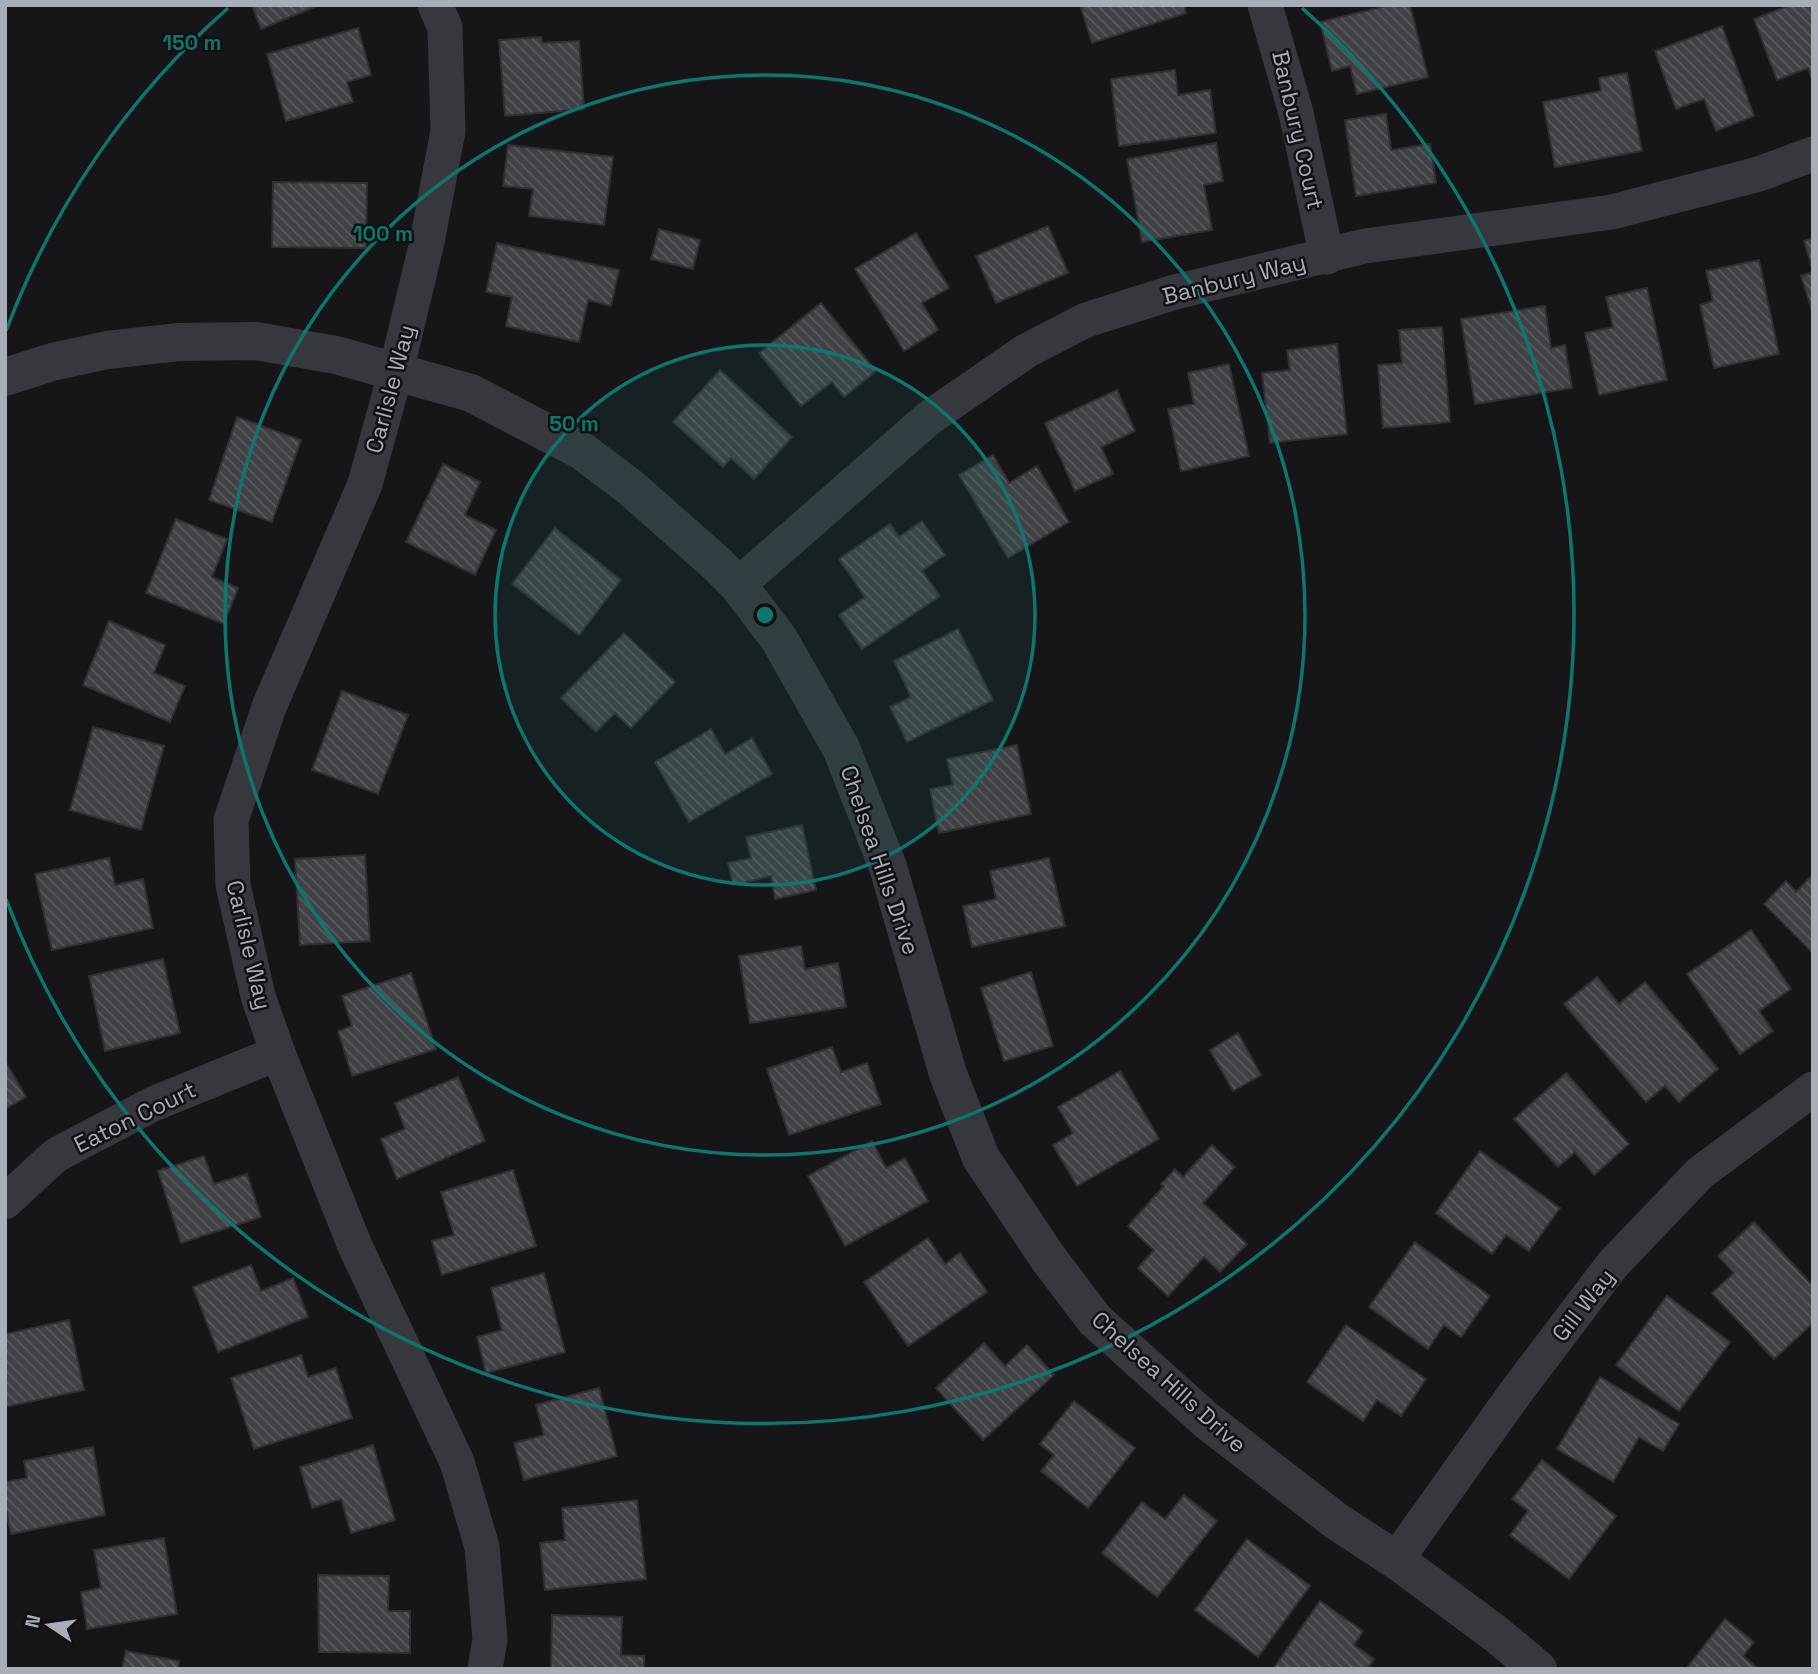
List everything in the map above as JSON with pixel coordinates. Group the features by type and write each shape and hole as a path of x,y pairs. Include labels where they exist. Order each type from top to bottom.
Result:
{"street":[{"name":"Carlisle Way","path":"435,5 444,27 448,131 428,242 396,371 365,484 269,707 231,820 233,885 258,996 278,1053 355,1246 457,1462 482,1546 490,1639 485,1669"},
{"name":"Banbury Court","path":"1265,5 1297,113 1327,257"},
{"name":"Banbury Way","path":"738,585 929,418 1026,351 1086,320 1175,292 1365,246 1612,212 1759,174 1813,154"},
{"name":"Chelsea Hills Drive","path":"5,377 52,362 107,350 179,342 256,341 336,355 471,393 582,451 631,488 738,585 779,639 841,748 888,867 948,1074 982,1158 1048,1258 1095,1320 1206,1420 1336,1521 1396,1560 1496,1634 1538,1669"},
{"name":"Eaton Court","path":"5,1202 56,1155 153,1104 278,1053"},
{"name":"Gill Way","path":"1396,1560 1516,1392 1614,1264 1700,1172 1813,1089"}],"building":[{"path":"252,5 317,5 317,6 261,29"},
{"path":"1080,5 1184,5 1186,13 1092,43"},
{"path":"1390,5 1410,5 1428,77 1357,94 1350,66 1332,71 1320,22"},
{"path":"1791,5 1813,5 1813,82 1808,68 1777,80 1754,19"},
{"path":"1722,26 1754,116 1716,131 1704,99 1676,109 1655,51"},
{"path":"358,28 371,75 347,82 353,102 286,121 267,54"},
{"path":"541,37 542,43 579,41 584,109 505,116 499,40"},
{"path":"1175,70 1178,95 1210,90 1216,133 1119,146 1111,79"},
{"path":"1627,73 1642,151 1555,167 1543,102 1601,91 1599,78"},
{"path":"1386,114 1391,150 1430,144 1436,183 1356,196 1345,120"},
{"path":"1216,143 1223,181 1204,185 1212,230 1142,242 1127,159"},
{"path":"508,145 613,157 604,225 529,216 533,189 503,186"},
{"path":"273,182 367,183 366,248 272,247"},
{"path":"1048,226 1068,273 996,303 976,256"},
{"path":"659,229 700,240 693,269 651,259"},
{"path":"916,233 949,288 922,303 938,330 904,351 855,269"},
{"path":"1813,238 1813,271 1804,241"},
{"path":"497,243 619,270 611,306 588,300 579,342 506,326 512,297 486,292"},
{"path":"1759,260 1779,354 1714,368 1700,305 1713,301 1706,271"},
{"path":"1813,272 1813,314 1801,276"},
{"path":"1647,288 1667,380 1599,395 1585,333 1613,327 1606,297"},
{"path":"821,303 876,371 844,397 832,382 801,406 759,353"},
{"path":"1545,306 1551,348 1565,345 1572,388 1475,404 1461,319"},
{"path":"1442,327 1450,422 1383,428 1378,365 1402,363 1399,330"},
{"path":"1337,344 1347,434 1270,443 1262,373 1290,370 1287,350"},
{"path":"1229,364 1249,456 1181,471 1168,409 1194,404 1188,373"},
{"path":"720,370 792,437 754,479 731,458 723,467 673,422"},
{"path":"1117,390 1135,431 1101,447 1113,474 1075,491 1045,423"},
{"path":"237,417 301,440 272,522 209,500"},
{"path":"993,455 1009,483 1037,466 1069,522 1008,558 959,475"},
{"path":"443,464 480,482 465,515 496,530 475,575 406,542"},
{"path":"176,519 227,539 212,577 238,588 224,624 146,593"},
{"path":"922,521 945,555 922,571 940,596 862,649 839,615 865,597 839,559 890,524 899,537"},
{"path":"555,528 621,580 579,635 512,584"},
{"path":"109,621 165,645 154,673 185,686 170,722 83,685"},
{"path":"958,629 993,700 907,742 890,707 911,697 894,661"},
{"path":"624,633 675,682 631,728 615,713 596,732 561,698"},
{"path":"342,691 408,715 378,794 312,770"},
{"path":"93,727 164,746 141,830 70,810"},
{"path":"711,729 725,754 752,738 772,774 689,822 655,762"},
{"path":"1017,745 1031,814 939,833 930,789 953,785 947,759"},
{"path":"802,825 816,890 775,899 771,876 733,885 728,863 751,858 746,837"},
{"path":"365,855 370,941 300,945 295,859"},
{"path":"109,858 115,885 143,879 153,928 52,950 35,874"},
{"path":"1049,858 1065,926 972,947 963,906 996,899 990,871"},
{"path":"1813,874 1813,953 1764,904 1786,881 1796,892"},
{"path":"1751,930 1791,989 1759,1011 1773,1031 1740,1054 1687,974"},
{"path":"801,946 805,969 838,963 846,1007 750,1023 739,956"},
{"path":"163,959 180,1033 105,1051 89,976"},
{"path":"1031,972 1053,1046 1004,1061 981,988"},
{"path":"411,973 436,1049 352,1076 338,1031 352,1026 342,996"},
{"path":"1597,977 1619,1004 1645,982 1718,1069 1679,1102 1665,1086 1646,1102 1564,1004"},
{"path":"1238,1033 1261,1075 1233,1091 1210,1050"},
{"path":"832,1047 841,1072 867,1063 881,1104 789,1135 767,1069"},
{"path":"5,1061 26,1097 5,1109"},
{"path":"1120,1071 1159,1139 1077,1186 1053,1145 1073,1133 1058,1107"},
{"path":"1566,1073 1629,1144 1594,1175 1575,1152 1558,1167 1514,1119"},
{"path":"458,1077 485,1141 397,1179 381,1139 405,1129 395,1103"},
{"path":"872,1141 886,1168 905,1158 928,1201 845,1246 808,1176"},
{"path":"1212,1145 1235,1167 1203,1203 1247,1244 1220,1272 1204,1257 1168,1296 1138,1268 1154,1250 1128,1226 1164,1186 1161,1184 1175,1169 1183,1177"},
{"path":"1480,1151 1560,1208 1529,1251 1506,1235 1492,1254 1436,1213"},
{"path":"204,1156 214,1184 247,1174 261,1217 181,1243 158,1171"},
{"path":"513,1170 536,1246 442,1275 432,1241 454,1235 441,1192"},
{"path":"1754,1222 1813,1286 1813,1323 1774,1359 1712,1293 1734,1273 1718,1256"},
{"path":"928,1238 945,1264 960,1253 987,1292 908,1346 864,1282"},
{"path":"1415,1242 1490,1296 1461,1337 1444,1325 1428,1349 1369,1307"},
{"path":"251,1265 261,1291 293,1278 308,1317 218,1352 193,1287"},
{"path":"544,1273 565,1352 486,1373 477,1337 502,1330 491,1288"},
{"path":"1667,1296 1730,1342 1679,1411 1616,1365"},
{"path":"69,1320 84,1390 5,1407 5,1334"},
{"path":"1346,1325 1426,1379 1401,1416 1377,1400 1363,1421 1307,1382"},
{"path":"984,1343 1005,1366 1027,1345 1054,1375 983,1440 936,1388"},
{"path":"301,1355 308,1377 336,1368 352,1418 254,1449 231,1378"},
{"path":"1600,1377 1679,1424 1663,1451 1639,1437 1613,1482 1557,1449"},
{"path":"599,1388 617,1456 524,1480 514,1443 544,1435 536,1405"},
{"path":"1074,1401 1135,1448 1088,1508 1041,1471 1054,1455 1040,1444"},
{"path":"373,1445 395,1520 351,1533 341,1499 312,1508 300,1467"},
{"path":"93,1447 105,1515 11,1534 5,1504 5,1482 27,1478 24,1461"},
{"path":"1542,1460 1616,1516 1569,1579 1510,1535 1528,1511 1512,1499"},
{"path":"1184,1495 1217,1521 1157,1597 1102,1553 1142,1502 1165,1519"},
{"path":"637,1500 646,1579 545,1590 540,1543 565,1540 562,1508"},
{"path":"164,1538 177,1614 87,1629 81,1592 101,1588 94,1550"},
{"path":"1247,1539 1310,1586 1258,1657 1195,1610"},
{"path":"318,1575 389,1576 388,1611 410,1611 410,1653 319,1652"},
{"path":"1320,1601 1363,1631 1354,1645 1374,1659 1367,1669 1273,1669"},
{"path":"552,1615 622,1617 621,1655 644,1656 644,1669 551,1669"},
{"path":"1725,1619 1754,1642 1743,1656 1759,1669 1686,1669"},
{"path":"126,1651 179,1661 178,1669 122,1669"}]}
